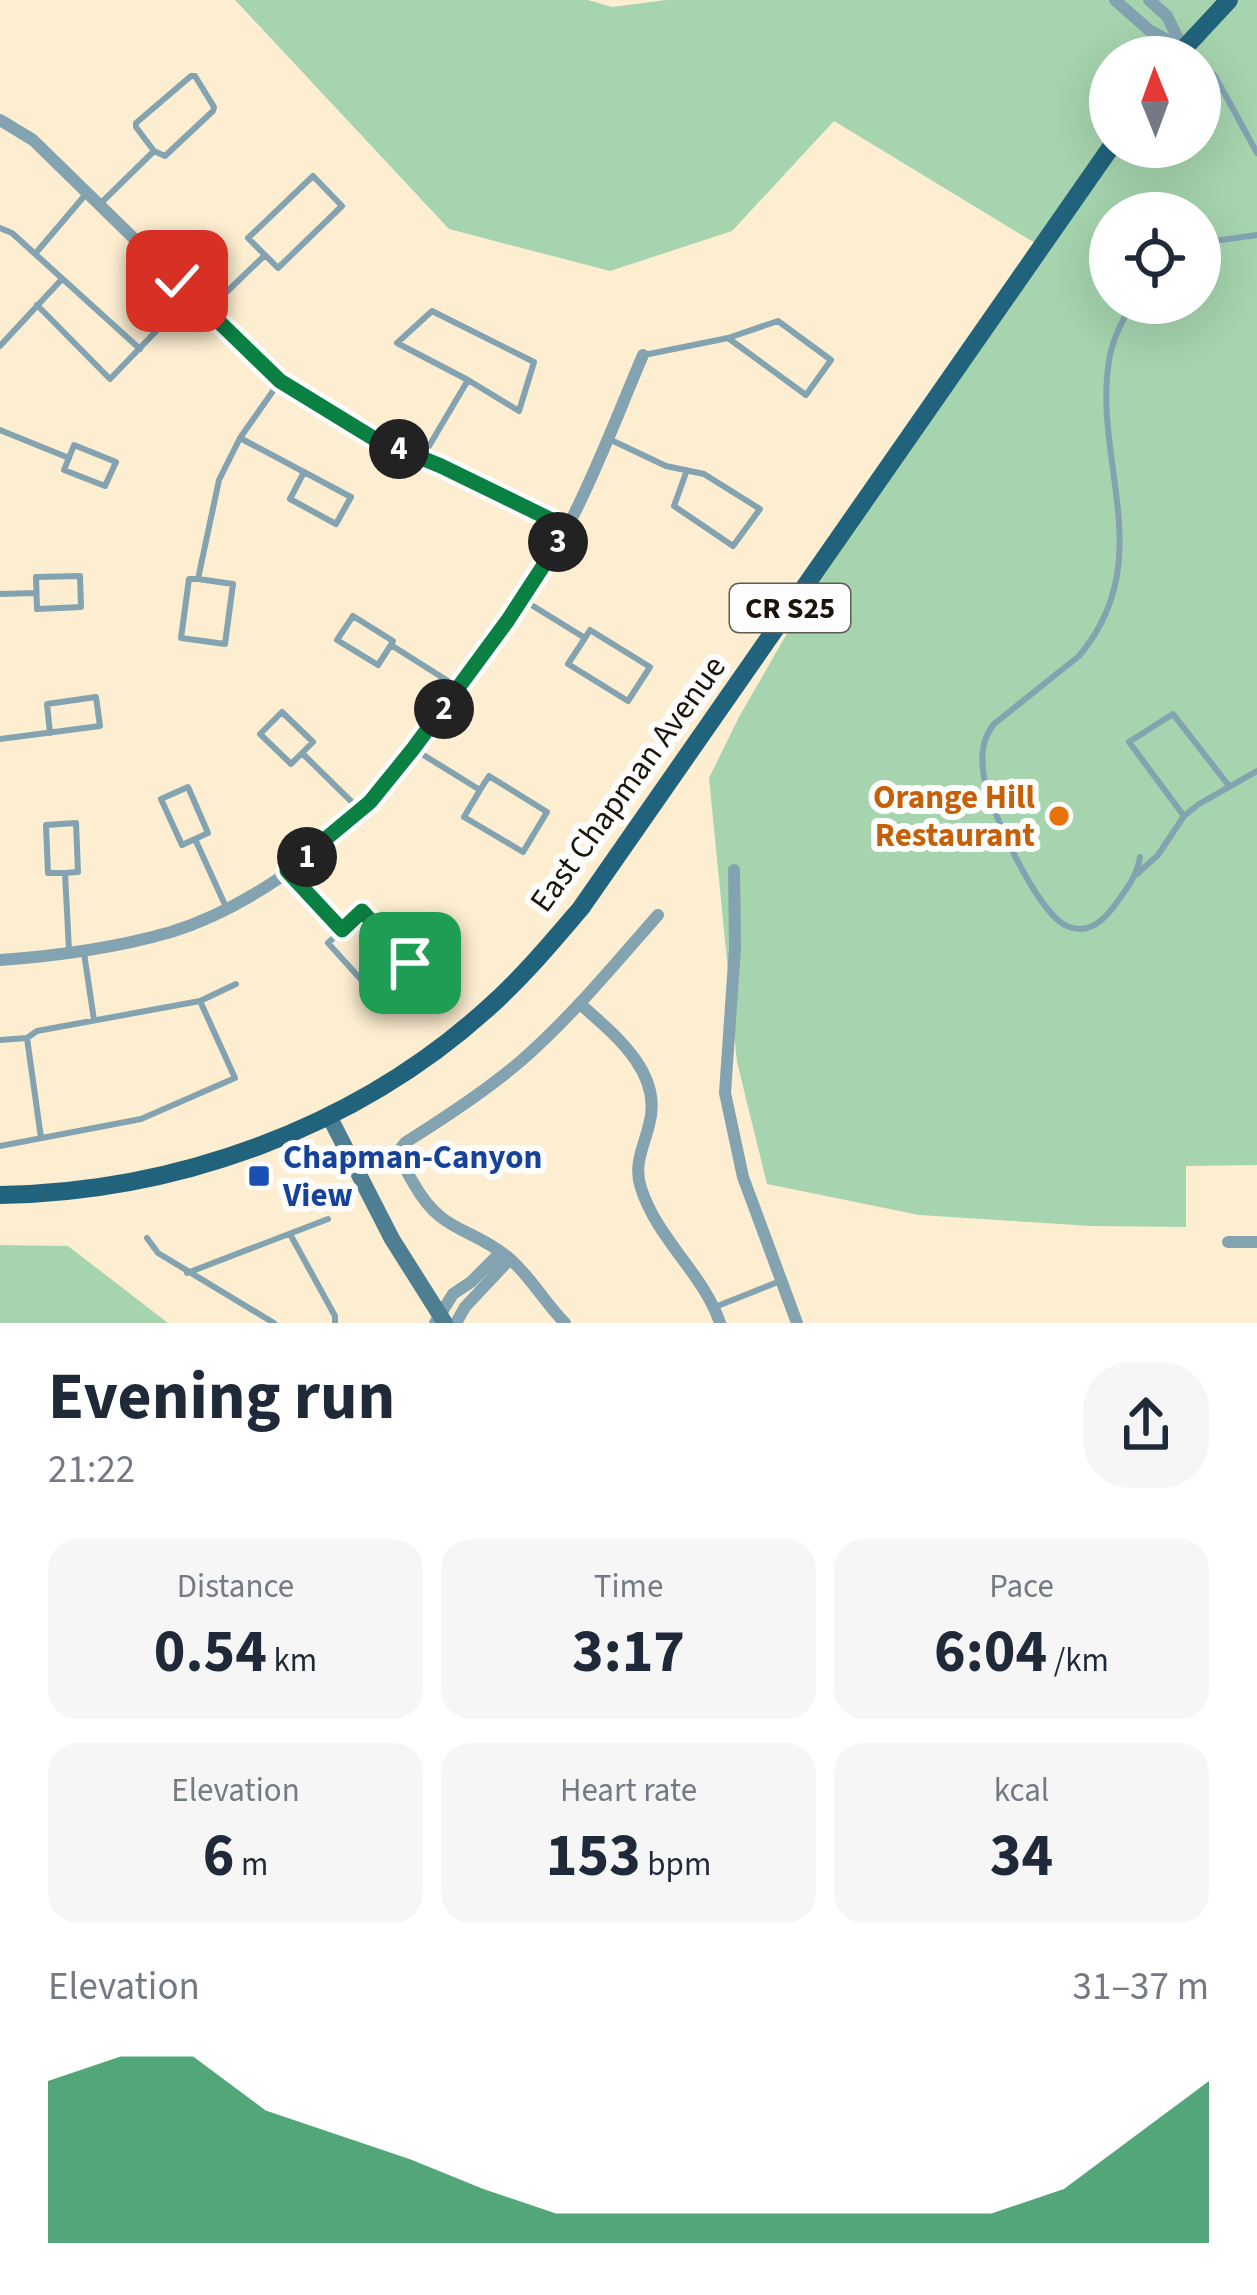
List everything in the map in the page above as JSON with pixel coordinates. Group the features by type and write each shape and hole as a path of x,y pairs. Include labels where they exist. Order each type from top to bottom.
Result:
{"main road":[{"path":"1203,36 1229,0"},
{"name":"East Chapman Avenue","path":"0,1195 76,1190 171,1173 240,1153 329,1116 410,1070 484,1012 581,908 1096,168"}],"street":[{"path":"1115,0 1158,36"},
{"path":"1149,0 1167,16 1178,36"},
{"path":"0,120 33,140 280,381 373,438 568,528"},
{"path":"0,960 77,953 173,931 226,908 287,871 361,811 459,688 568,528 643,355"},
{"path":"734,870 735,948 725,1093 742,1177 797,1323"},
{"path":"565,1323 506,1256 425,1204 406,1172 400,1149 523,1059 580,1004 658,915"},
{"path":"580,1004 614,1033 646,1078 652,1106 638,1165 641,1190 665,1237 715,1307 720,1323"},
{"path":"329,1116 400,1253 444,1321"},
{"path":"1228,1242 1257,1242"},
{"path":"444,1321 453,1294 506,1256"}],"lane":[{"path":"195,76 213,111 165,156 154,151 136,123 195,76"},
{"path":"1221,87 1257,153"},
{"path":"99,206 154,151"},
{"path":"313,176 342,206 278,268 265,255 248,238 313,176"},
{"path":"35,254 86,194"},
{"path":"0,228 12,233 140,349"},
{"path":"1221,241 1257,236"},
{"path":"208,311 265,255"},
{"path":"0,346 62,279"},
{"path":"38,305 110,380 191,295"},
{"path":"432,311 534,362 519,410 468,380 397,343 432,311"},
{"path":"643,355 728,338 778,321 831,360 806,395 728,338"},
{"path":"1121,324 1109,365 1120,542 1108,606 1089,645 994,724 982,754 989,802 1022,868 1058,922 1079,929 1098,923 1118,902 1140,857"},
{"path":"422,458 468,380"},
{"path":"198,579 219,480 240,438 280,381"},
{"path":"0,430 69,458"},
{"path":"240,438 304,472 350,497 336,524 290,499 304,472"},
{"path":"607,439 666,466 686,470 704,474 760,509 733,546 674,506 686,470"},
{"path":"74,445 116,462 106,486 64,470 69,458 74,445"},
{"path":"80,576 82,607 37,609 36,592 35,577 80,576"},
{"path":"189,579 198,579 233,584 225,644 181,638 189,579"},
{"path":"0,594 36,592"},
{"path":"522,599 585,638"},
{"path":"352,616 393,641 391,645 378,665 337,640 352,616"},
{"path":"590,630 650,667 628,701 568,664 585,638 590,630"},
{"path":"391,645 459,688"},
{"path":"0,739 50,733 100,726 96,698 47,704 50,733"},
{"path":"282,712 313,742 302,753 291,764 260,734 282,712"},
{"path":"1184,816 1129,742 1173,714 1229,786"},
{"path":"413,749 480,790"},
{"path":"302,753 361,811"},
{"path":"1134,876 1158,855 1184,816 1257,771"},
{"path":"489,776 548,812 523,852 464,817 480,790 489,776"},
{"path":"188,787 208,833 195,838 182,844 161,799 188,787"},
{"path":"76,823 78,872 65,872 48,873 46,825 76,823"},
{"path":"195,838 226,908"},
{"path":"287,871 342,930"},
{"path":"65,872 77,953 94,1020"},
{"path":"362,911 410,963 375,995 328,943 342,930 362,911"},
{"path":"0,1040 200,1001 236,985"},
{"path":"0,1146 141,1120 235,1078 200,1001"},
{"path":"27,1038 40,1138"},
{"path":"188,1273 328,1219"},
{"path":"290,1234 335,1323"},
{"path":"147,1238 158,1253 274,1323"},
{"path":"715,1307 781,1281"}],"green space":[{"path":"235,0 588,0 612,7 666,0 1257,0 1257,1165 1186,1166 1186,1227 919,1215 767,1184 737,1062 709,778 872,485 1035,243 834,121 732,231 610,271 449,229"},
{"path":"0,1245 68,1246 168,1323 0,1323"}],"place":[{"name":"Orange Hill Restaurant","path":"1059,816"},
{"name":"Chapman-Canyon View","path":"259,1176"}],"route":[{"path":"177,281 280,381 373,438 568,528 508,620 370,802 287,871 342,930 362,911 410,963"}]}
